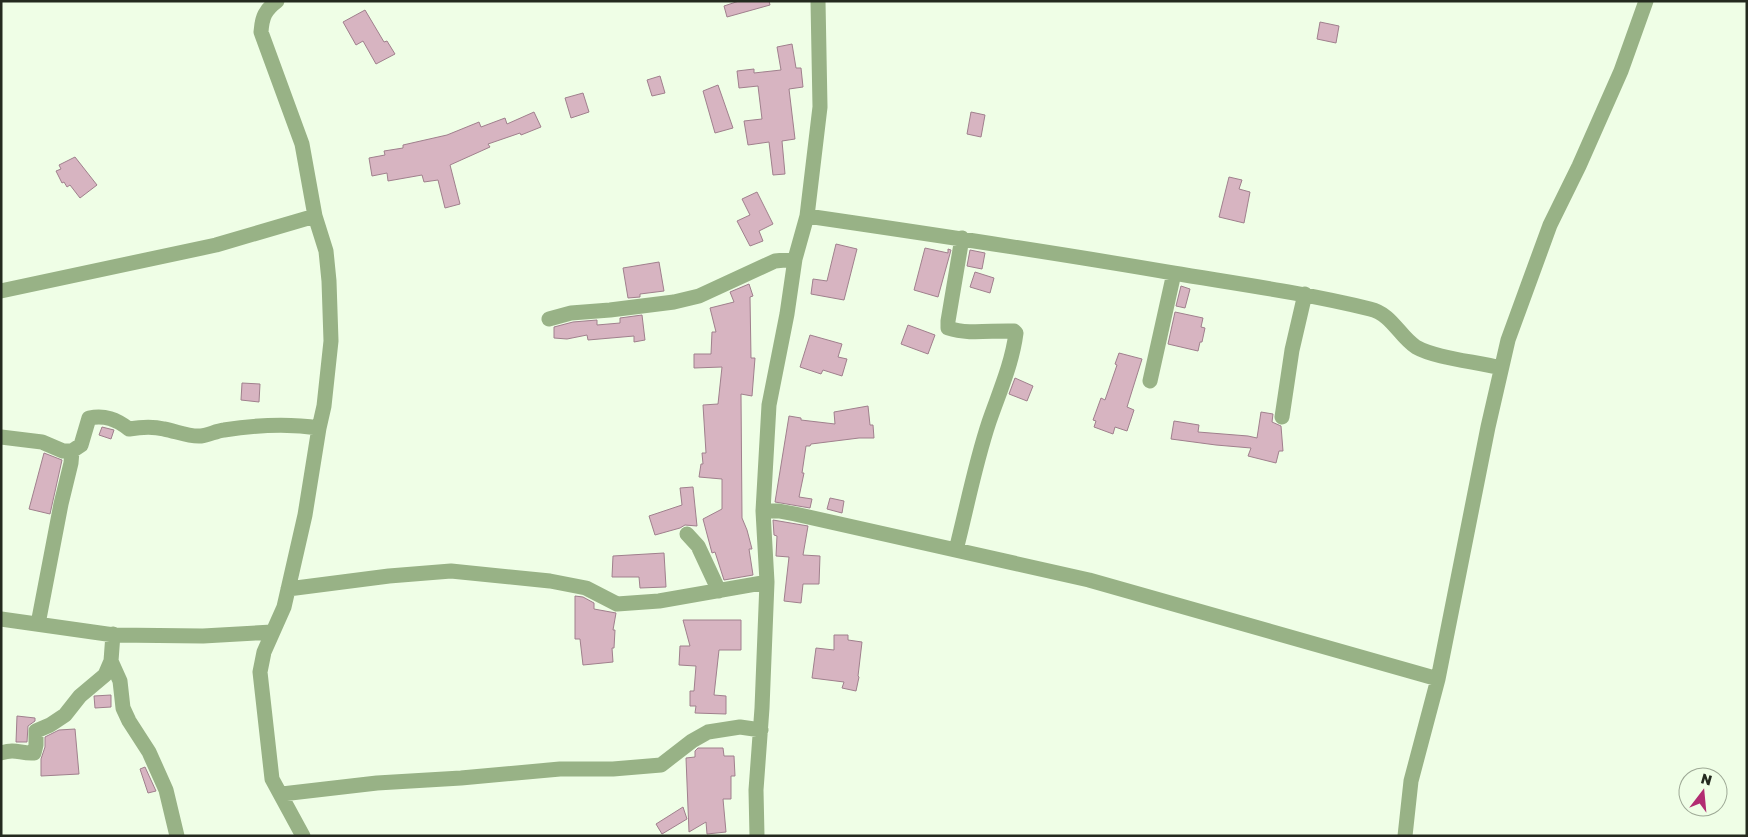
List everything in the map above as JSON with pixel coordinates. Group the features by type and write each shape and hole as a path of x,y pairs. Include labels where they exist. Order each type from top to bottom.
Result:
{"street":[{"path":"277,1 262,18 261,32 302,144 315,216 326,251 331,341 324,406 305,515 284,606 264,652 260,672 272,779 282,794 303,836"},
{"path":"757,836 756,790 761,730 767,582 762,511 769,405 787,314 795,259 807,216 820,106 818,1"},
{"path":"1404,836 1411,780 1438,679 1500,368 1508,340 1550,226 1621,71 1646,1"},
{"path":"1,291 216,245 315,216"},
{"path":"807,216 962,238 1305,294 1374,310 1388,317 1402,334 1417,347 1440,355 1500,368"},
{"path":"956,550 973,477 989,422 1006,374 1016,333 1014,331 955,331 948,328 962,238"},
{"path":"549,319 571,312 610,310 674,302 699,296 776,261 795,259"},
{"path":"1150,381 1174,273"},
{"path":"1282,417 1292,350 1305,294"},
{"path":"1,437 42,442 63,452 72,452 81,445 88,418 100,416 118,421 129,429 145,426 201,436 222,430 269,424 319,428"},
{"path":"38,624 72,452"},
{"path":"762,511 779,511 795,514 1089,580 1438,679"},
{"path":"687,534 698,546 719,591"},
{"path":"288,589 389,576 451,571 568,584 586,588 617,604 659,601 767,582"},
{"path":"1,620 113,634 203,636 272,632"},
{"path":"1,753 10,750 34,753 36,731 50,725 65,715 80,696 105,676 111,661 113,634"},
{"path":"111,661 120,681 123,708 129,721 150,752 166,790 177,836"},
{"path":"282,794 377,783 461,778 560,768 613,769 661,765 692,741 708,732 740,728 761,730"}],"building":[{"path":"739,1 769,1 770,5 727,17 724,6"},
{"path":"365,10 384,42 387,41 395,54 376,64 363,41 356,45 343,22"},
{"path":"1320,22 1339,26 1336,43 1317,39"},
{"path":"792,44 796,68 801,68 803,87 789,89 795,139 782,141 785,174 773,175 769,142 748,145 744,121 762,119 758,86 739,88 737,71 754,69 754,73 781,70 777,47"},
{"path":"660,76 665,93 652,96 647,80"},
{"path":"718,85 733,128 715,133 703,91"},
{"path":"583,93 589,112 571,118 565,98"},
{"path":"534,112 541,127 521,135 520,133 488,144 490,147 450,165 460,204 445,208 438,180 424,182 422,175 388,181 387,173 372,176 369,158 385,155 384,151 403,148 403,145 447,135 479,122 481,127 505,118 507,124"},
{"path":"971,112 985,115 981,137 967,134"},
{"path":"75,157 97,185 80,198 70,185 67,187 64,182 62,183 56,171 61,169 59,165"},
{"path":"1229,177 1242,180 1239,189 1250,192 1244,223 1219,217"},
{"path":"757,192 773,224 759,231 763,241 750,246 737,221 750,215 742,199"},
{"path":"836,244 857,249 844,300 811,294 813,279 827,281"},
{"path":"925,248 948,253 948,249 951,250 938,297 914,290"},
{"path":"970,250 985,253 982,269 967,266"},
{"path":"659,262 664,291 640,294 640,297 628,298 623,268"},
{"path":"975,272 994,278 990,293 970,287"},
{"path":"749,284 753,296 750,297 751,358 755,358 752,396 741,394 742,518 752,549 749,549 753,575 724,580 715,552 712,553 703,519 722,509 722,479 699,477 701,464 703,464 702,453 706,453 703,405 718,404 722,367 694,368 694,354 711,354 712,332 716,332 710,308 734,302 730,292"},
{"path":"1181,286 1190,289 1185,308 1176,306"},
{"path":"1175,312 1203,318 1201,327 1205,328 1198,351 1168,344"},
{"path":"642,315 645,340 634,342 634,336 588,340 587,335 567,339 554,338 554,327 573,322 597,320 597,325 620,323 620,318"},
{"path":"908,325 935,335 928,354 901,344"},
{"path":"810,335 842,344 838,357 847,359 842,376 823,370 821,374 800,367"},
{"path":"1119,353 1142,359 1127,407 1134,410 1127,431 1115,427 1113,434 1094,427 1096,421 1093,420 1101,398 1105,400 1117,365 1115,364"},
{"path":"1015,378 1033,386 1027,401 1009,394"},
{"path":"242,383 260,384 259,402 241,400"},
{"path":"868,406 870,425 873,425 874,438 859,438 806,446 802,473 804,473 799,497 812,499 810,508 775,502 789,416 801,418 801,420 835,424 834,412"},
{"path":"1261,412 1273,414 1272,422 1281,426 1283,451 1279,451 1276,463 1248,456 1251,448 1171,439 1174,421 1199,425 1198,432 1257,438"},
{"path":"102,427 114,430 111,439 99,435"},
{"path":"44,453 62,460 50,514 29,509"},
{"path":"693,487 697,526 685,525 655,535 649,516 682,505 680,488"},
{"path":"830,498 844,501 842,513 827,509"},
{"path":"773,520 808,526 803,555 820,556 819,584 803,584 801,603 784,601 789,557 776,556 777,536 774,535"},
{"path":"664,553 666,587 640,588 639,577 612,577 613,556"},
{"path":"575,596 583,597 594,603 594,609 616,613 613,630 615,630 614,648 612,648 613,662 583,665 580,639 575,639"},
{"path":"683,620 741,620 741,650 719,650 714,695 726,696 726,714 695,713 696,706 690,706 690,691 694,691 696,666 679,665 680,646 690,646"},
{"path":"834,635 848,635 848,640 862,642 856,691 842,688 844,682 812,678 816,648 834,650"},
{"path":"111,695 111,707 95,708 94,696"},
{"path":"17,716 35,718 35,721 28,726 27,742 16,742"},
{"path":"75,729 79,774 41,776 41,759 45,747 45,737 59,730"},
{"path":"698,748 723,748 724,756 734,756 735,776 731,776 731,799 723,799 726,832 707,834 706,822 689,832 686,758 695,757 695,751"},
{"path":"145,767 156,791 148,793 140,769"},
{"path":"683,807 687,819 662,834 656,824"}]}
